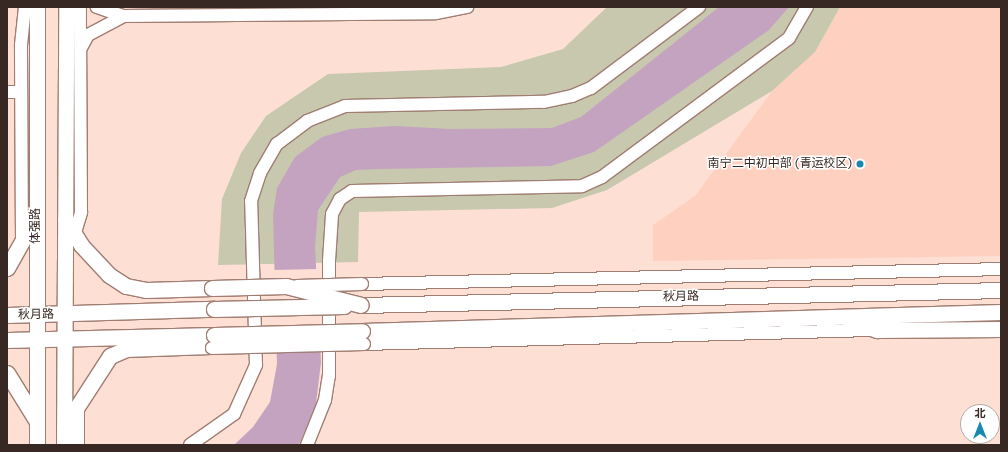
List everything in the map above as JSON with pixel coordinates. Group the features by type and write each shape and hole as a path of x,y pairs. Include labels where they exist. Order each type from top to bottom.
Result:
{"main road":[{"name":"体强路","path":"37,7 37,445"},
{"path":"66,7 64,338 71,428"},
{"path":"7,268 22,245 36,215"},
{"path":"65,218 74,234 109,275 126,286 146,290 286,286 361,305"},
{"name":"秋月路","path":"7,315 1001,290"},
{"name":"秋月路","path":"7,340 161,336 213,342 363,338 838,317 1001,312"},
{"path":"838,317 878,330 1001,330"},
{"path":"64,445 78,404 110,356 161,336"},
{"path":"7,373 37,425"}],"street":[{"path":"22,245 21,92 25,7"},
{"path":"64,267 80,212 80,7"},
{"path":"97,7 123,16 436,13 467,7"},
{"path":"190,445 234,414 256,365 250,201 260,173 278,144 307,121 345,106 544,102 572,96 591,88 699,7"},
{"path":"307,445 325,400 329,376 329,261 332,214 340,199 352,191 582,186 602,177 789,38 807,7"},
{"path":"81,48 88,35 123,16"},
{"path":"7,92 21,92"},
{"path":"286,286 1001,269"},
{"path":"363,338 878,330"},
{"path":"120,351 213,342"},
{"path":"71,428 78,445"}],"shaded area":[{"path":"719,7 789,7 769,30 594,152 551,166 356,170 340,177 318,210 315,247 321,362 316,404 299,445 234,445 253,427 270,402 277,364 273,214 277,188 295,157 322,137 350,129 394,126 451,129 552,128 581,117"},
{"name":"南宁二中初中部 (青运校区)","path":"840,7 1001,7 1001,256 653,261 653,225 695,196 772,91 815,52"}],"green space":[{"path":"607,7 840,7 815,52 772,91 607,190 552,208 359,212 358,262 218,265 222,199 241,153 266,116 328,74 501,67 563,49"}],"pier":[{"path":"318,269 322,352 275,353 273,270"}],"place":[{"name":"南宁二中初中部 (青运校区)","path":"860,164"}]}
